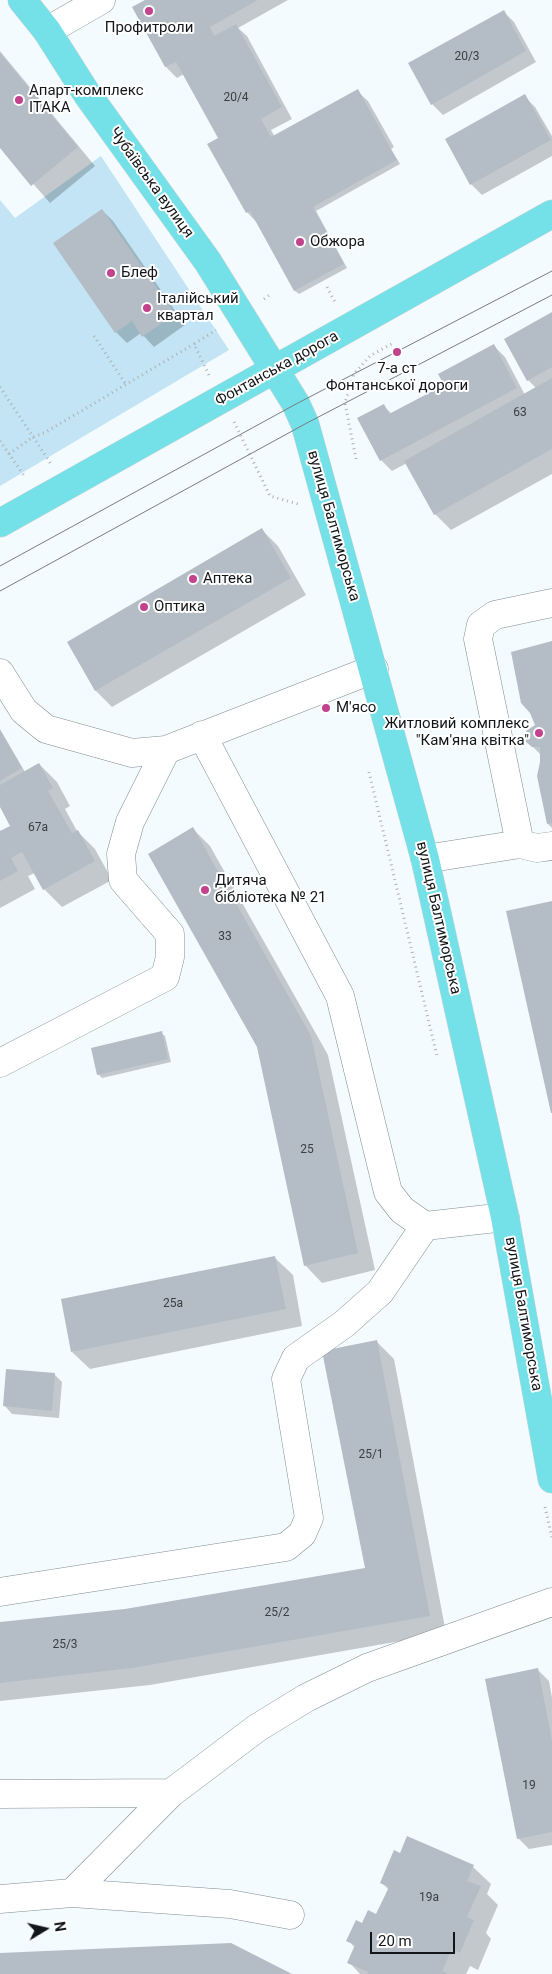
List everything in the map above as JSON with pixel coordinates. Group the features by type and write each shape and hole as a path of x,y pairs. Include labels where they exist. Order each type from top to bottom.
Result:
{"main road":[{"name":"Чубаївська вулиця","path":"22,0 47,31 87,94 208,262 274,371"},
{"name":"Фонтанська дорога","path":"0,522 274,371 552,214"},
{"name":"вулиця Балтиморська","path":"274,371 296,404 304,424 374,669 425,859 505,1217 547,1489"}],"street":[{"path":"47,31 101,0"},
{"path":"520,844 478,639 481,625 495,615 552,603"},
{"path":"0,673 24,711 46,729 132,753 166,750 374,669"},
{"path":"202,735 340,996 388,1192 402,1210 425,1226 505,1217"},
{"path":"0,1062 165,977 170,957 170,934 123,880 121,854 130,822 166,750"},
{"path":"425,859 520,844 537,848 552,846"},
{"path":"0,1592 286,1547 302,1534 309,1518 286,1379 296,1358 344,1324 380,1292 425,1226"},
{"path":"72,1893 171,1793 257,1728 306,1698 367,1668 552,1602"},
{"path":"0,1794 171,1793"},
{"path":"0,1899 72,1893 230,1904 290,1915"}],"path":[{"path":"9,454 33,437 46,432 125,383 194,344 272,294"},
{"path":"94,336 125,383"},
{"path":"356,459 345,403 354,374 370,356 393,343"},
{"path":"194,344 270,496 300,504"},
{"path":"0,387 66,486"},
{"path":"0,441 41,500"},
{"path":"368,766 440,1065"},
{"path":"547,1489 552,1538"}],"shaded area":[{"path":"101,156 229,350 0,486 0,200 15,218"}],"building":[{"path":"145,0 258,0 210,27 214,36 236,24 282,107 261,119 271,137 358,89 397,160 313,207 344,264 294,291 250,211 246,213 207,144 218,138 176,62 165,67 132,7"},
{"path":"504,10 526,51 431,105 408,63"},
{"name":"Апарт-комплекс ІТАКА","path":"0,53 78,147 31,186 0,148"},
{"path":"525,94 551,140 470,185 445,139"},
{"path":"102,209 175,314 142,337 132,321 115,333 53,243"},
{"path":"552,312 552,367 527,381 504,339"},
{"path":"494,344 517,388 380,461 357,418 384,404 389,414 444,385 438,374"},
{"path":"552,378 552,449 434,515 404,461"},
{"path":"262,528 291,578 95,691 67,642"},
{"name":"Житловий комплекс \"Кам'яна квітка\"","path":"552,641 552,823 547,824 537,776 540,762 540,747 532,747 526,742 526,731 535,725 530,713 521,703 511,652"},
{"path":"0,730 22,768 0,781"},
{"path":"39,763 53,788 48,791 72,833 78,830 95,861 43,890 22,852 11,858 18,871 0,881 0,831 10,826 0,807 0,785"},
{"path":"193,827 311,1036 358,1253 304,1266 257,1047 148,854"},
{"path":"552,901 552,1113 551,1113 506,911"},
{"path":"162,1031 168,1059 97,1075 91,1048"},
{"path":"275,1256 286,1309 71,1352 61,1299"},
{"path":"377,1340 430,1616 132,1668 0,1683 0,1622 125,1609 365,1568 322,1351"},
{"path":"6,1369 55,1373 52,1411 3,1406"},
{"path":"538,1668 552,1741 552,1832 517,1839 485,1679"},
{"path":"407,1836 474,1865 467,1881 481,1886 467,1917 474,1920 460,1953 452,1949 442,1971 448,1974 368,1974 368,1972 347,1963 355,1945 346,1941 356,1920 362,1923 368,1910 376,1914 389,1887 380,1883 394,1850 400,1853"},
{"path":"231,1943 292,1974 0,1974 0,1953"}],"tram line":[{"path":"0,566 296,404 552,271"},
{"path":"0,591 305,424 552,295"}],"place":[{"name":"Профитроли","path":"149,11"},
{"name":"Апарт-комплекс ІТАКА","path":"19,100"},
{"name":"Обжора","path":"300,242"},
{"name":"Блеф","path":"111,273"},
{"name":"Італійський квартал","path":"147,308"},
{"name":"7-а ст Фонтанської дороги","path":"397,352"},
{"name":"Аптека","path":"193,579"},
{"name":"Оптика","path":"144,607"},
{"name":"М'ясо","path":"326,708"},
{"name":"Житловий комплекс \"Кам'яна квітка\"","path":"539,733"},
{"name":"Дитяча бібліотека № 21","path":"205,890"}]}
